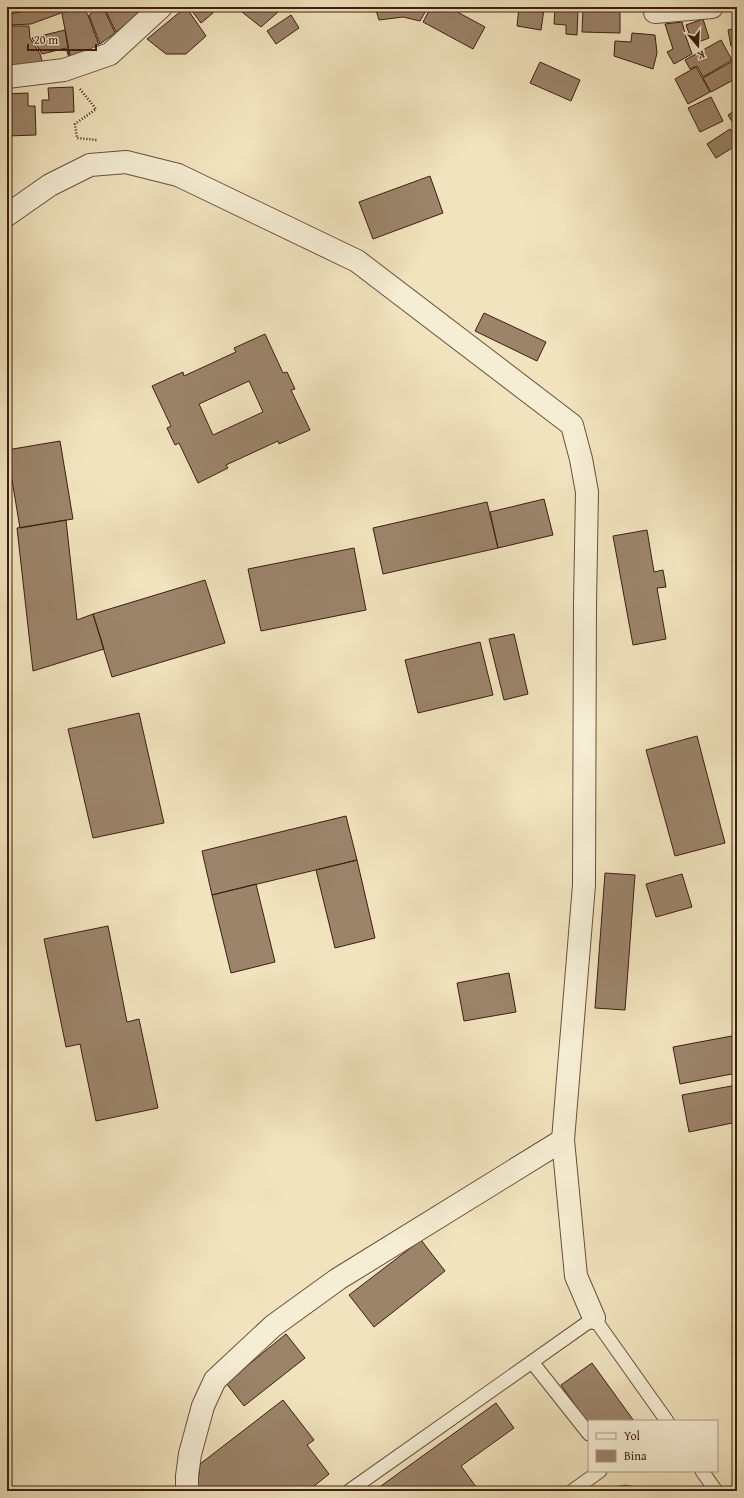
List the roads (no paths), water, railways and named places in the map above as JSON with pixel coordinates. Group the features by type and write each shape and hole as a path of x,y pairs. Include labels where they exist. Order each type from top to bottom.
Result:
{"street":[{"path":"7,77 64,70 110,54 161,7"},
{"path":"655,12 712,7"},
{"path":"7,215 50,185 90,165 126,162 178,175 357,261 572,425 581,459 587,492 584,885 563,1140 576,1276 594,1318"},
{"path":"187,1491 186,1476 190,1454 203,1406 215,1380 273,1326 338,1279 563,1140"}],"lane":[{"path":"349,1491 594,1318 666,1420"},
{"path":"532,1362 588,1433"},
{"path":"572,1491 599,1472"},
{"path":"703,1472 716,1491"}]}
